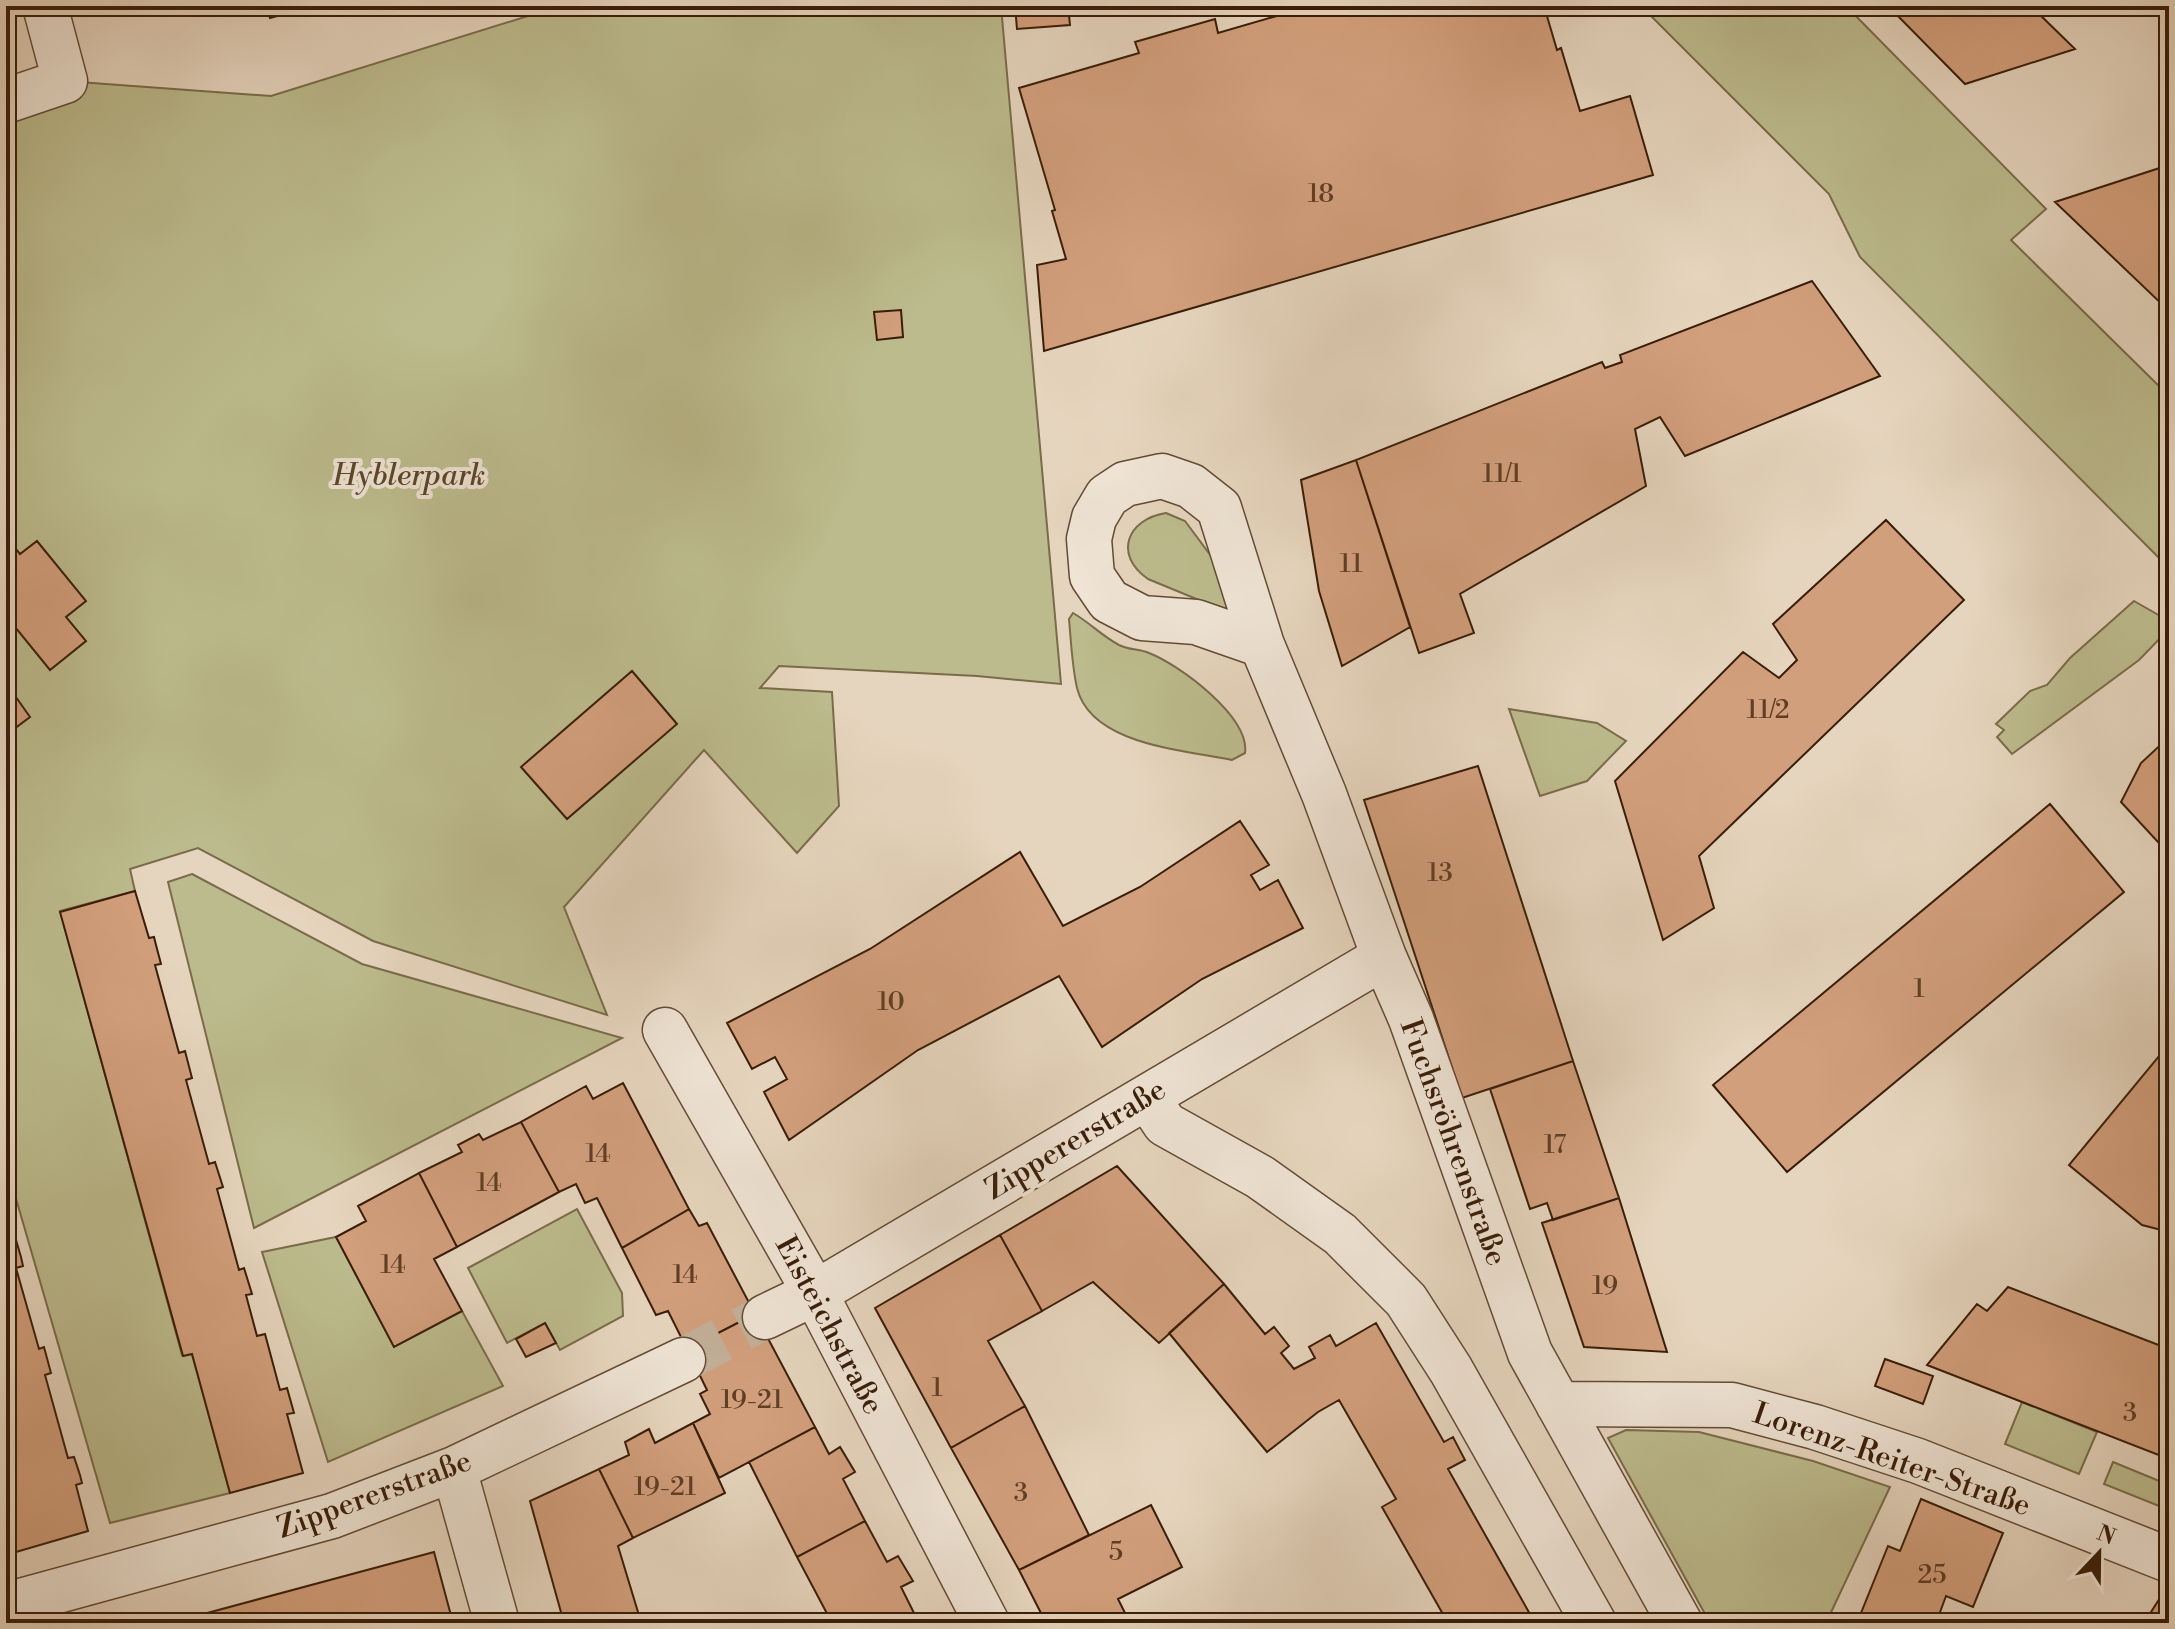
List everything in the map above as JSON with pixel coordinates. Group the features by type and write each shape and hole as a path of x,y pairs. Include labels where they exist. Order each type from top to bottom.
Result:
{"street":[{"path":"6,101 65,81 45,6"},
{"name":"Fuchsröhrenstraße","path":"1262,645 1324,794 1384,957 1411,1019 1530,1353 1680,1623"},
{"name":"Zippererstraße","path":"765,1317 815,1293 1384,957"},
{"name":"Eisteichstraße","path":"665,1030 815,1293 987,1623"},
{"path":"1147,1097 1165,1124 1260,1177 1340,1234 1406,1300 1451,1370 1594,1623"},
{"name":"Zippererstraße","path":"6,1605 332,1516 454,1469 683,1360"},
{"name":"Lorenz-Reiter-Straße","path":"1558,1404 1732,1405 1815,1427 1918,1461 2169,1560"},
{"path":"454,1469 497,1623"}],"green space":[{"name":"Hyblerpark","path":"560,6 1001,6 1061,684 977,676 779,666 760,688 832,692 839,806 797,853 704,750 564,907 607,1015 373,941 198,848 130,869 135,891 60,911 182,1355 192,1354 230,1493 110,1523 6,1164 6,101 65,81 271,96"},
{"path":"1641,6 1846,6 2046,209 2011,240 2169,396 2169,568 1860,257 1829,194"},
{"path":"1166,513 1185,521 1237,591 1231,608 1223,610 1148,579 1137,570 1128,549 1129,539 1142,522"},
{"path":"2134,601 2169,621 2169,629 2139,660 2012,754 1997,737 2004,730 1996,724 2030,691 2047,685 2070,658"},
{"path":"1073,613 1119,645 1162,659 1194,680 1225,709 1236,724 1244,739 1245,753 1232,760 1166,748 1142,742 1100,722 1086,707 1077,688 1069,619"},
{"path":"1509,709 1597,723 1626,741 1587,781 1540,796"},
{"path":"192,874 362,964 622,1038 254,1228 168,882"},
{"path":"577,1209 622,1293 623,1316 560,1350 545,1323 507,1343 468,1268"},
{"path":"336,1237 394,1347 462,1311 503,1386 328,1462 262,1252"},
{"path":"2022,1402 2097,1432 2079,1474 2005,1444"},
{"path":"1626,1430 1699,1432 1813,1461 1890,1487 1826,1623 1710,1623 1608,1438"},
{"path":"2113,1462 2169,1485 2169,1510 2104,1484"}],"building":[{"path":"266,6 314,6 270,18"},
{"path":"1015,6 1068,6 1070,25 1017,29"},
{"path":"1311,6 1544,6 1557,50 1561,48 1580,111 1630,96 1653,175 1044,351 1037,265 1066,259 1019,88 1139,53 1135,42 1215,19 1218,33"},
{"path":"1888,6 2031,6 2075,49 1965,84"},
{"path":"2169,165 2169,311 2055,202"},
{"path":"1812,281 1880,376 1685,456 1660,417 1635,429 1646,486 1460,594 1474,633 1419,653 1356,460 1602,362 1605,368 1622,362 1620,355"},
{"path":"901,310 903,337 877,340 874,312"},
{"path":"1356,460 1410,627 1342,666 1319,591 1301,480"},
{"path":"1886,520 1964,600 1699,856 1714,908 1663,940 1615,781 1743,652 1779,678 1797,660 1773,624"},
{"path":"6,536 20,554 37,541 86,601 66,617 86,641 50,670 6,616"},
{"path":"632,671 677,724 567,819 521,767"},
{"path":"6,683 30,717 6,735"},
{"path":"2169,737 2169,854 2121,802 2141,763"},
{"path":"1478,766 1573,1061 1462,1098 1364,800"},
{"path":"2050,804 2124,892 1787,1172 1713,1085"},
{"path":"1240,821 1269,865 1251,875 1260,890 1278,880 1303,928 1202,979 1102,1047 1059,976 918,1050 789,1140 764,1092 787,1079 775,1057 752,1069 727,1023 870,949 1020,852 1063,926 1140,887"},
{"path":"135,891 149,938 154,937 161,964 155,965 179,1053 185,1051 192,1078 186,1080 209,1164 215,1162 223,1187 217,1189 239,1270 244,1268 252,1294 246,1295 257,1336 265,1334 280,1390 287,1388 294,1413 287,1414 303,1473 230,1493 192,1354 183,1356 60,912"},
{"path":"2169,1044 2169,1232 2142,1225 2069,1165"},
{"path":"1573,1061 1619,1198 1553,1220 1547,1203 1530,1209 1490,1089"},
{"path":"623,1083 689,1209 622,1248 597,1198 585,1203 576,1184 559,1192 521,1122 586,1086 593,1099"},
{"path":"521,1122 559,1192 457,1247 419,1173 462,1152 458,1145 479,1134 483,1140"},
{"path":"1117,1166 1224,1284 1159,1343 1093,1282 1042,1311 1000,1235"},
{"path":"419,1173 457,1247 434,1259 462,1311 394,1347 336,1237 366,1221 358,1206"},
{"path":"1619,1198 1667,1352 1584,1347 1542,1223"},
{"path":"689,1209 699,1226 707,1223 755,1314 687,1349 668,1311 656,1315 622,1248"},
{"path":"6,1228 10,1241 16,1240 21,1257 23,1266 16,1268 39,1349 44,1347 51,1373 45,1375 68,1458 74,1457 80,1475 82,1483 76,1485 88,1531 16,1552 6,1517"},
{"path":"1000,1235 1042,1311 988,1341 1025,1406 951,1448 875,1308"},
{"path":"1224,1284 1265,1334 1274,1327 1289,1346 1281,1353 1294,1369 1315,1358 1309,1347 1330,1335 1336,1346 1376,1323 1444,1442 1453,1437 1465,1460 1448,1469 1535,1623 1448,1623 1382,1507 1396,1499 1339,1400 1318,1412 1267,1452 1169,1333"},
{"path":"2008,1287 2169,1349 2169,1459 1927,1365 1977,1304 1987,1311"},
{"path":"755,1314 815,1427 719,1478 693,1423 710,1414 700,1394 707,1390 687,1349"},
{"path":"545,1323 556,1343 526,1357 516,1339"},
{"path":"1885,1359 1933,1376 1923,1404 1875,1386"},
{"path":"1025,1406 1089,1535 1019,1570 951,1448"},
{"path":"693,1423 725,1493 633,1538 599,1469 629,1455 625,1442 649,1429 655,1443"},
{"path":"815,1427 829,1454 840,1447 855,1472 843,1479 865,1521 797,1557 749,1462"},
{"path":"599,1469 633,1538 618,1546 641,1622 564,1623 530,1501"},
{"path":"1921,1499 2003,1533 1973,1607 1946,1596 1936,1623 1857,1623 1888,1546 1900,1551"},
{"path":"1151,1505 1182,1567 1118,1599 1130,1623 1046,1623 1019,1570"},
{"path":"865,1521 887,1562 898,1556 913,1581 901,1587 919,1623 832,1623 797,1557"},
{"path":"434,1552 453,1623 170,1623"},
{"path":"2160,1598 2169,1604 2169,1623 2144,1623"}],"tunnel":[{"path":"683,1360 765,1317"}]}
